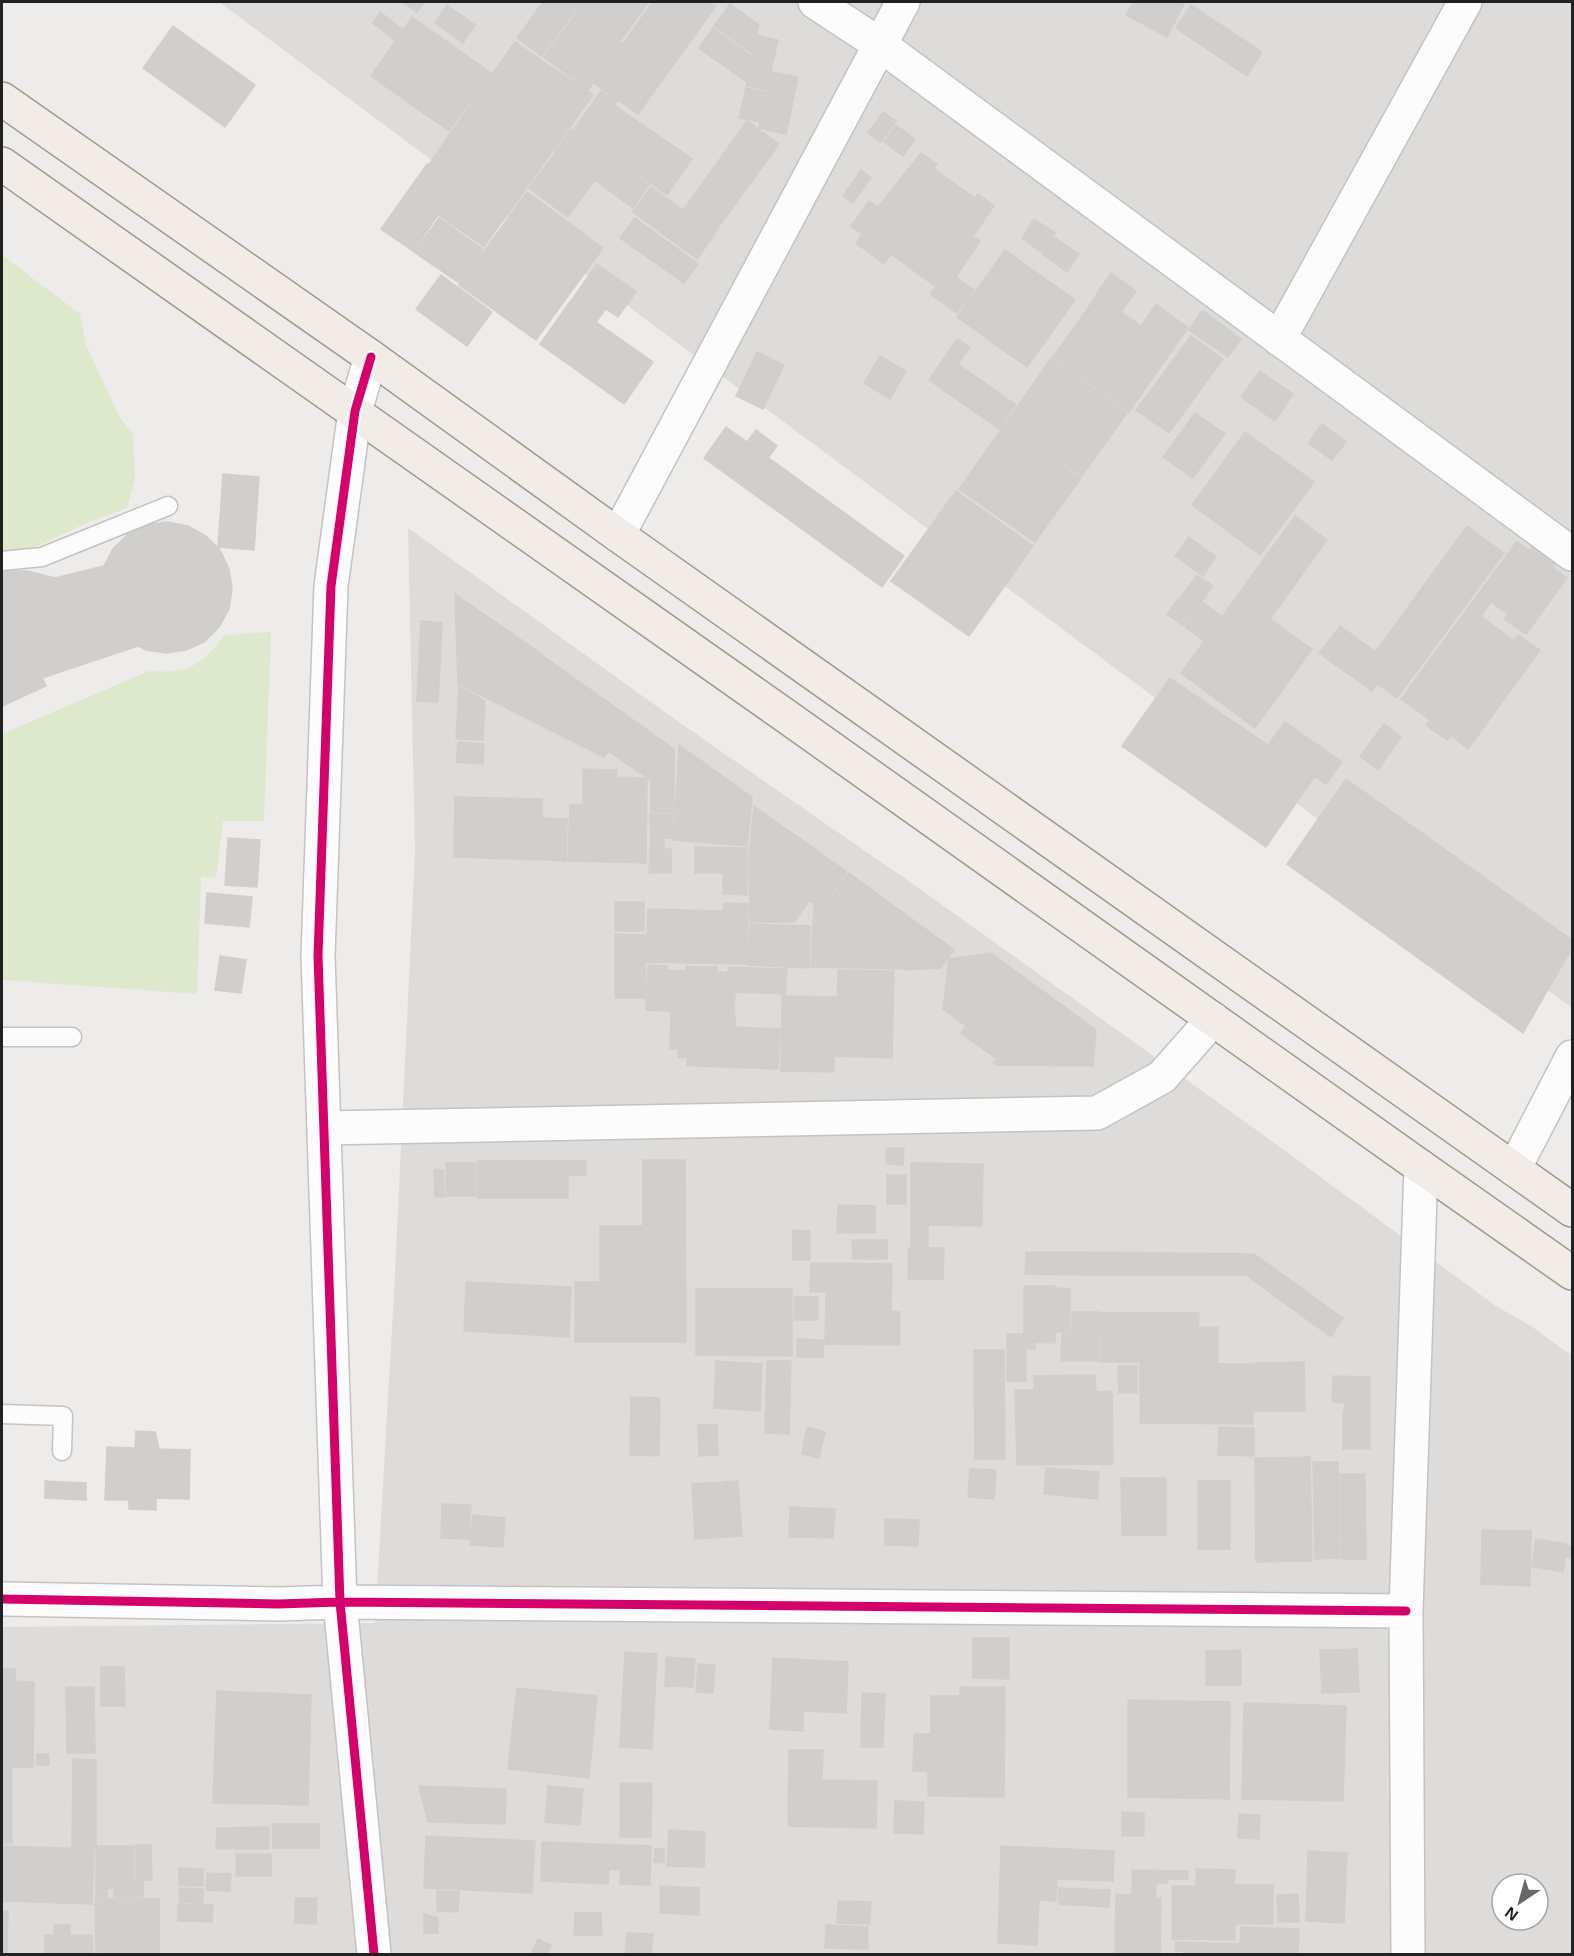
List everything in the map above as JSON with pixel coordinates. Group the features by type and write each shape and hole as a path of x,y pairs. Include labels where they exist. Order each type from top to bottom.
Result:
{"main road":[{"path":"2,99 371,357 618,535 1572,1210"},
{"path":"2,164 355,411 1572,1273"}],"street":[{"path":"815,2 879,44 1572,554"},
{"path":"618,535 903,2"},
{"path":"1279,339 1465,2"},
{"path":"371,357 355,411 331,586 318,956 340,1602 374,1954"},
{"path":"324,1128 1097,1113 1162,1077 1213,1019"},
{"path":"1514,1168 1572,1057"},
{"path":"1408,1954 1406,1611 1421,1167"},
{"path":"2,1599 278,1604 340,1602 1406,1611"}],"lane":[{"path":"2,561 42,557 168,506"},
{"path":"2,1036 72,1037"},
{"path":"2,1414 63,1416 62,1452"}],"shaded area":[{"path":"219,2 1572,2 1572,1008"},
{"path":"408,528 683,725 920,889 1269,1139 1496,1306 1531,1326 1572,1356 1572,1954 2,1954 2,1627 375,1623 394,1294 415,851"}],"green space":[{"path":"2,255 80,314 86,345 120,418 133,433 135,479 127,508 89,522 29,550 2,550"},
{"path":"271,632 264,821 223,821 216,878 201,877 197,994 2,980 2,734 149,671 184,669 201,660 225,635"}],"building":[{"path":"402,2 425,2 417,12"},
{"path":"543,2 566,2 576,9 542,56 517,38"},
{"path":"568,2 583,2 578,9"},
{"path":"584,2 649,2 621,40 578,10"},
{"path":"653,2 709,2 716,6 638,114 594,83"},
{"path":"1133,2 1185,2 1167,37 1126,15"},
{"path":"730,4 759,25 752,53 714,26"},
{"path":"447,5 475,25 463,43 435,23"},
{"path":"1191,5 1262,52 1247,76 1176,28"},
{"path":"578,10 622,43 588,90 544,57"},
{"path":"380,12 402,29 395,40 373,23"},
{"path":"412,17 491,73 449,131 371,76"},
{"path":"173,26 255,85 225,127 143,68"},
{"path":"713,28 752,56 745,81 699,48"},
{"path":"757,35 778,40 767,90 746,86"},
{"path":"515,42 593,95 570,127 493,73"},
{"path":"771,72 798,77 786,134 759,128"},
{"path":"492,74 569,128 505,218 429,164"},
{"path":"746,88 766,92 760,122 739,118"},
{"path":"601,91 617,101 614,105 692,159 667,195 574,130"},
{"path":"883,112 896,121 881,142 868,133"},
{"path":"747,121 779,144 715,232 684,209"},
{"path":"896,125 915,139 903,156 884,142"},
{"path":"571,129 649,185 633,208 555,151"},
{"path":"555,153 594,181 568,217 529,188"},
{"path":"921,153 937,164 934,169 975,198 978,194 994,206 973,236 980,241 956,277 974,290 957,313 930,294 936,287 891,254 884,264 856,243 862,234 851,226 869,201 878,207"},
{"path":"427,164 504,219 484,247 438,215 413,251 381,229"},
{"path":"861,170 871,178 853,203 843,196"},
{"path":"651,187 715,234 697,259 633,212"},
{"path":"527,192 603,248 536,340 459,285"},
{"path":"439,218 483,249 459,283 414,252"},
{"path":"635,218 698,264 684,283 620,238"},
{"path":"1034,219 1055,233 1041,252 1022,238"},
{"path":"1054,237 1079,254 1067,272 1042,254"},
{"path":"1005,250 1075,300 1027,367 957,317"},
{"path":"597,264 624,283 597,321 570,302"},
{"path":"1111,273 1136,291 1122,311 1097,293"},
{"path":"441,275 492,312 467,346 416,309"},
{"path":"625,283 636,292 618,317 606,309"},
{"path":"1097,295 1141,326 1156,304 1188,328 1129,412 1053,357"},
{"path":"569,303 653,362 624,404 540,344"},
{"path":"1202,310 1241,339 1228,357 1189,330"},
{"path":"1191,336 1223,359 1169,433 1136,410"},
{"path":"957,339 970,347 958,364 1016,405 999,429 929,380"},
{"path":"757,352 784,365 763,409 736,396"},
{"path":"880,356 906,371 890,399 864,383"},
{"path":"1051,358 1127,413 1082,476 1006,423"},
{"path":"1260,371 1293,394 1275,421 1241,397"},
{"path":"1195,413 1225,434 1193,478 1163,457"},
{"path":"1005,424 1081,478 1035,542 959,489"},
{"path":"1322,424 1346,442 1332,460 1308,443"},
{"path":"726,427 904,556 882,587 704,458"},
{"path":"756,430 777,446 768,458 747,442"},
{"path":"1245,432 1314,482 1260,555 1192,505"},
{"path":"223,474 259,477 254,550 218,547"},
{"path":"956,491 1033,546 969,636 891,581"},
{"path":"1295,516 1327,540 1270,619 1312,649 1255,728 1181,673"},
{"path":"167,522 188,526 206,536 220,550 229,569 232,589 229,609 219,627 204,642 186,650 166,653 146,650 138,646 42,678 46,686 2,706 2,571 28,571 55,578 104,566 113,549 128,534 147,525"},
{"path":"1467,526 1504,553 1397,698 1378,684 1393,664 1376,651"},
{"path":"1189,537 1216,557 1203,576 1175,556"},
{"path":"1517,541 1529,551 1532,547 1555,564 1553,568 1567,578 1526,634 1504,619 1508,614 1491,602 1481,616 1514,641 1518,635 1540,650 1468,749 1451,735 1447,740 1426,725 1430,720 1401,699"},
{"path":"1197,575 1213,586 1196,610 1180,598"},
{"path":"455,594 543,655 505,707 458,684"},
{"path":"1178,599 1195,611 1183,626 1167,614"},
{"path":"1203,603 1221,616 1203,640 1185,627"},
{"path":"421,621 442,623 438,702 417,701"},
{"path":"1340,626 1392,664 1372,691 1319,653"},
{"path":"543,656 650,732 649,779 608,751 604,757 506,708"},
{"path":"1170,678 1314,777 1266,847 1122,746"},
{"path":"459,687 485,701 483,740 456,739"},
{"path":"1285,722 1342,762 1326,784 1269,744"},
{"path":"1384,724 1401,737 1378,770 1360,756"},
{"path":"651,733 674,749 674,812 651,812"},
{"path":"458,742 484,744 483,764 456,762"},
{"path":"679,745 752,797 747,846 674,840"},
{"path":"583,769 617,770 616,777 647,778 646,863 568,861 570,805 583,804"},
{"path":"1346,779 1572,940 1572,948 1523,1033 1287,864"},
{"path":"455,797 542,799 541,860 454,857"},
{"path":"754,806 847,872 821,909 749,856"},
{"path":"650,814 673,814 673,838 664,838 664,847 651,847"},
{"path":"543,818 567,819 566,861 543,860"},
{"path":"228,838 260,840 257,887 225,885"},
{"path":"695,847 747,848 747,895 723,894 723,873 695,873"},
{"path":"650,849 671,849 671,873 649,873"},
{"path":"749,857 810,900 794,922 750,922"},
{"path":"849,873 954,950 941,968 906,970 823,909"},
{"path":"207,893 252,897 249,927 205,923"},
{"path":"615,902 644,902 644,931 615,931"},
{"path":"724,903 748,904 747,964 646,962 648,909 723,911"},
{"path":"814,903 904,969 811,967"},
{"path":"750,924 810,926 809,968 748,965"},
{"path":"615,934 645,935 645,998 615,998"},
{"path":"991,953 1096,1030 1093,1066 996,1065 993,1063 997,1059 961,1033 966,1026 943,1009 949,959"},
{"path":"220,956 246,960 241,993 215,990"},
{"path":"648,965 668,966 667,970 686,971 686,966 697,967 696,1012 646,1010"},
{"path":"699,967 717,967 717,972 728,972 728,967 787,969 785,994 735,992 734,1013 697,1012"},
{"path":"838,970 894,971 892,1058 836,1056"},
{"path":"782,996 836,997 834,1072 781,1071"},
{"path":"671,1011 696,1013 694,1066 687,1065 687,1057 678,1058 678,1049 670,1049"},
{"path":"697,1013 735,1014 735,1027 780,1029 778,1069 695,1066"},
{"path":"886,1148 904,1148 903,1165 886,1164"},
{"path":"643,1160 685,1160 686,1342 575,1342 575,1282 600,1282 600,1226 643,1226"},
{"path":"477,1161 586,1161 586,1175 568,1175 568,1198 477,1198"},
{"path":"446,1163 475,1163 475,1196 446,1196"},
{"path":"911,1163 983,1164 982,1226 911,1225"},
{"path":"434,1170 443,1170 444,1197 435,1197"},
{"path":"887,1175 906,1175 906,1204 887,1204"},
{"path":"838,1205 875,1206 875,1233 837,1233"},
{"path":"911,1226 928,1226 928,1247 911,1247"},
{"path":"793,1230 810,1231 810,1260 793,1260"},
{"path":"852,1240 887,1240 887,1259 853,1259"},
{"path":"908,1248 944,1248 943,1279 908,1279"},
{"path":"1026,1252 1084,1252 1083,1275 1025,1274"},
{"path":"1085,1252 1254,1254 1343,1318 1331,1337 1246,1275 1084,1275"},
{"path":"811,1263 892,1264 891,1312 900,1312 900,1345 825,1344 826,1292 810,1292"},
{"path":"466,1282 571,1287 569,1337 464,1331"},
{"path":"1024,1286 1055,1286 1055,1343 1024,1342"},
{"path":"1056,1288 1070,1289 1070,1332 1056,1332"},
{"path":"696,1289 792,1289 792,1356 696,1355"},
{"path":"795,1297 818,1297 818,1320 794,1320"},
{"path":"1072,1312 1099,1312 1099,1333 1072,1333"},
{"path":"1100,1313 1199,1313 1198,1327 1218,1327 1218,1362 1100,1362"},
{"path":"1007,1334 1035,1334 1035,1349 1007,1348"},
{"path":"1062,1334 1098,1334 1098,1361 1061,1361"},
{"path":"797,1339 823,1340 823,1357 797,1357"},
{"path":"974,1350 1004,1350 1005,1459 975,1459"},
{"path":"1007,1350 1026,1350 1026,1381 1007,1381"},
{"path":"716,1361 762,1364 760,1411 714,1408"},
{"path":"767,1361 791,1361 789,1434 765,1433"},
{"path":"1304,1362 1305,1411 1255,1411 1254,1363"},
{"path":"1140,1363 1253,1364 1253,1424 1140,1423"},
{"path":"1118,1366 1137,1366 1137,1393 1119,1393"},
{"path":"1095,1375 1096,1392 1112,1391 1113,1464 1017,1465 1015,1390 1034,1390 1034,1376"},
{"path":"1333,1376 1370,1377 1370,1411 1344,1410 1345,1403 1332,1402"},
{"path":"631,1397 660,1398 659,1456 630,1455"},
{"path":"1343,1411 1370,1412 1370,1449 1343,1449"},
{"path":"698,1425 717,1425 718,1455 699,1456"},
{"path":"807,1427 825,1432 819,1458 802,1454"},
{"path":"1219,1427 1254,1428 1254,1456 1218,1455"},
{"path":"136,1431 155,1432 159,1449 190,1450 189,1499 156,1498 156,1510 129,1509 129,1500 105,1500 107,1447 135,1448"},
{"path":"1310,1457 1312,1561 1256,1562 1255,1458"},
{"path":"1313,1462 1338,1462 1340,1558 1315,1559"},
{"path":"1046,1468 1099,1472 1097,1499 1044,1494"},
{"path":"970,1469 996,1470 994,1499 968,1497"},
{"path":"1340,1474 1365,1474 1366,1559 1342,1559"},
{"path":"1121,1478 1166,1478 1166,1535 1122,1535"},
{"path":"45,1481 86,1483 86,1500 45,1498"},
{"path":"738,1481 742,1536 695,1539 692,1484"},
{"path":"1198,1481 1230,1481 1230,1549 1198,1549"},
{"path":"442,1504 471,1505 469,1539 441,1538"},
{"path":"790,1507 835,1509 833,1538 789,1537"},
{"path":"473,1515 505,1518 503,1547 470,1545"},
{"path":"885,1519 919,1520 918,1546 885,1545"},
{"path":"1482,1530 1531,1531 1530,1586 1481,1584"},
{"path":"1536,1539 1567,1544 1563,1572 1532,1567"},
{"path":"1568,1546 1572,1546 1572,1558 1566,1557"},
{"path":"973,1638 1009,1638 1009,1679 973,1678"},
{"path":"1357,1649 1359,1692 1322,1693 1320,1650"},
{"path":"1241,1650 1241,1685 1206,1685 1206,1651"},
{"path":"625,1652 657,1654 652,1749 620,1747"},
{"path":"666,1657 695,1659 693,1687 665,1686"},
{"path":"773,1658 848,1662 846,1713 803,1711 803,1731 770,1729"},
{"path":"698,1664 715,1665 713,1693 696,1692"},
{"path":"101,1667 124,1667 125,1706 101,1706"},
{"path":"2,1669 15,1669 15,1681 34,1682 33,1767 12,1767 12,1843 2,1843"},
{"path":"66,1687 94,1687 95,1753 67,1753"},
{"path":"960,1687 1005,1687 1004,1797 928,1796 928,1771 913,1771 914,1734 931,1734 931,1696 960,1696"},
{"path":"517,1688 597,1696 589,1778 508,1769"},
{"path":"217,1691 311,1695 308,1805 213,1803"},
{"path":"862,1693 885,1694 883,1747 861,1747"},
{"path":"1128,1700 1230,1702 1229,1799 1128,1797"},
{"path":"1244,1703 1346,1706 1343,1801 1242,1799"},
{"path":"789,1750 823,1750 822,1780 877,1781 876,1828 788,1826"},
{"path":"37,1754 49,1754 49,1765 36,1765"},
{"path":"73,1759 96,1760 96,1847 72,1847"},
{"path":"620,1783 652,1783 651,1837 620,1837"},
{"path":"419,1786 506,1789 505,1824 428,1822"},
{"path":"548,1786 583,1789 580,1825 545,1822"},
{"path":"895,1801 924,1802 923,1834 894,1833"},
{"path":"1122,1812 1144,1813 1144,1836 1122,1836"},
{"path":"1239,1814 1260,1815 1259,1839 1238,1838"},
{"path":"272,1824 319,1824 319,1848 273,1848"},
{"path":"269,1827 269,1849 216,1849 217,1828"},
{"path":"669,1830 705,1832 704,1867 667,1866"},
{"path":"426,1836 535,1841 532,1893 424,1888"},
{"path":"542,1842 651,1846 650,1885 620,1884 620,1870 609,1869 608,1884 541,1881"},
{"path":"136,1845 151,1845 152,1880 136,1880"},
{"path":"2,1846 94,1849 92,1904 2,1901"},
{"path":"96,1846 134,1846 134,1879 96,1879"},
{"path":"1001,1846 1114,1851 1113,1881 1057,1879 1056,1901 1039,1900 1037,1945 998,1943"},
{"path":"655,1849 664,1849 664,1863 654,1862"},
{"path":"1308,1851 1347,1853 1344,1923 1306,1921"},
{"path":"236,1854 271,1854 271,1876 236,1876"},
{"path":"179,1868 203,1869 203,1886 179,1885"},
{"path":"1196,1869 1235,1870 1234,1885 1273,1885 1273,1924 1235,1924 1235,1940 1172,1939 1172,1886 1196,1886"},
{"path":"1132,1870 1188,1871 1188,1879 1168,1879 1167,1883 1156,1883 1156,1898 1161,1898 1160,1954 1115,1954 1116,1894 1132,1895"},
{"path":"207,1873 231,1874 230,1891 206,1890"},
{"path":"96,1881 143,1881 143,1897 114,1897 114,1888 107,1888 107,1897 96,1897"},
{"path":"660,1886 699,1888 699,1915 660,1913"},
{"path":"179,1888 203,1889 203,1903 180,1902"},
{"path":"1059,1888 1110,1890 1109,1907 1059,1904"},
{"path":"437,1891 459,1892 458,1912 437,1911"},
{"path":"1298,1894 1299,1922 1278,1922 1277,1895"},
{"path":"295,1898 317,1898 316,1924 295,1923"},
{"path":"95,1899 159,1899 159,1952 96,1952 96,1954"},
{"path":"838,1901 871,1902 870,1924 837,1923"},
{"path":"178,1904 213,1905 212,1922 178,1921"},
{"path":"2,1911 8,1911 7,1954 2,1954"},
{"path":"575,1913 601,1913 602,1935 574,1935"},
{"path":"424,1914 438,1918 438,1933 424,1933"},
{"path":"54,1925 70,1925 70,1935 92,1935 93,1954 45,1954 45,1935 54,1935"},
{"path":"826,1925 868,1927 868,1949 825,1948"},
{"path":"1241,1927 1299,1929 1298,1954 1184,1954 1184,1951 1175,1951 1176,1942 1240,1944"},
{"path":"627,1933 653,1934 651,1954 625,1954"},
{"path":"538,1939 551,1945 547,1954 531,1954"}],"cycle path":[{"path":"371,357 355,411 331,586 318,956 340,1602 374,1954"},
{"path":"2,1599 278,1604 340,1602 1406,1611"}]}
